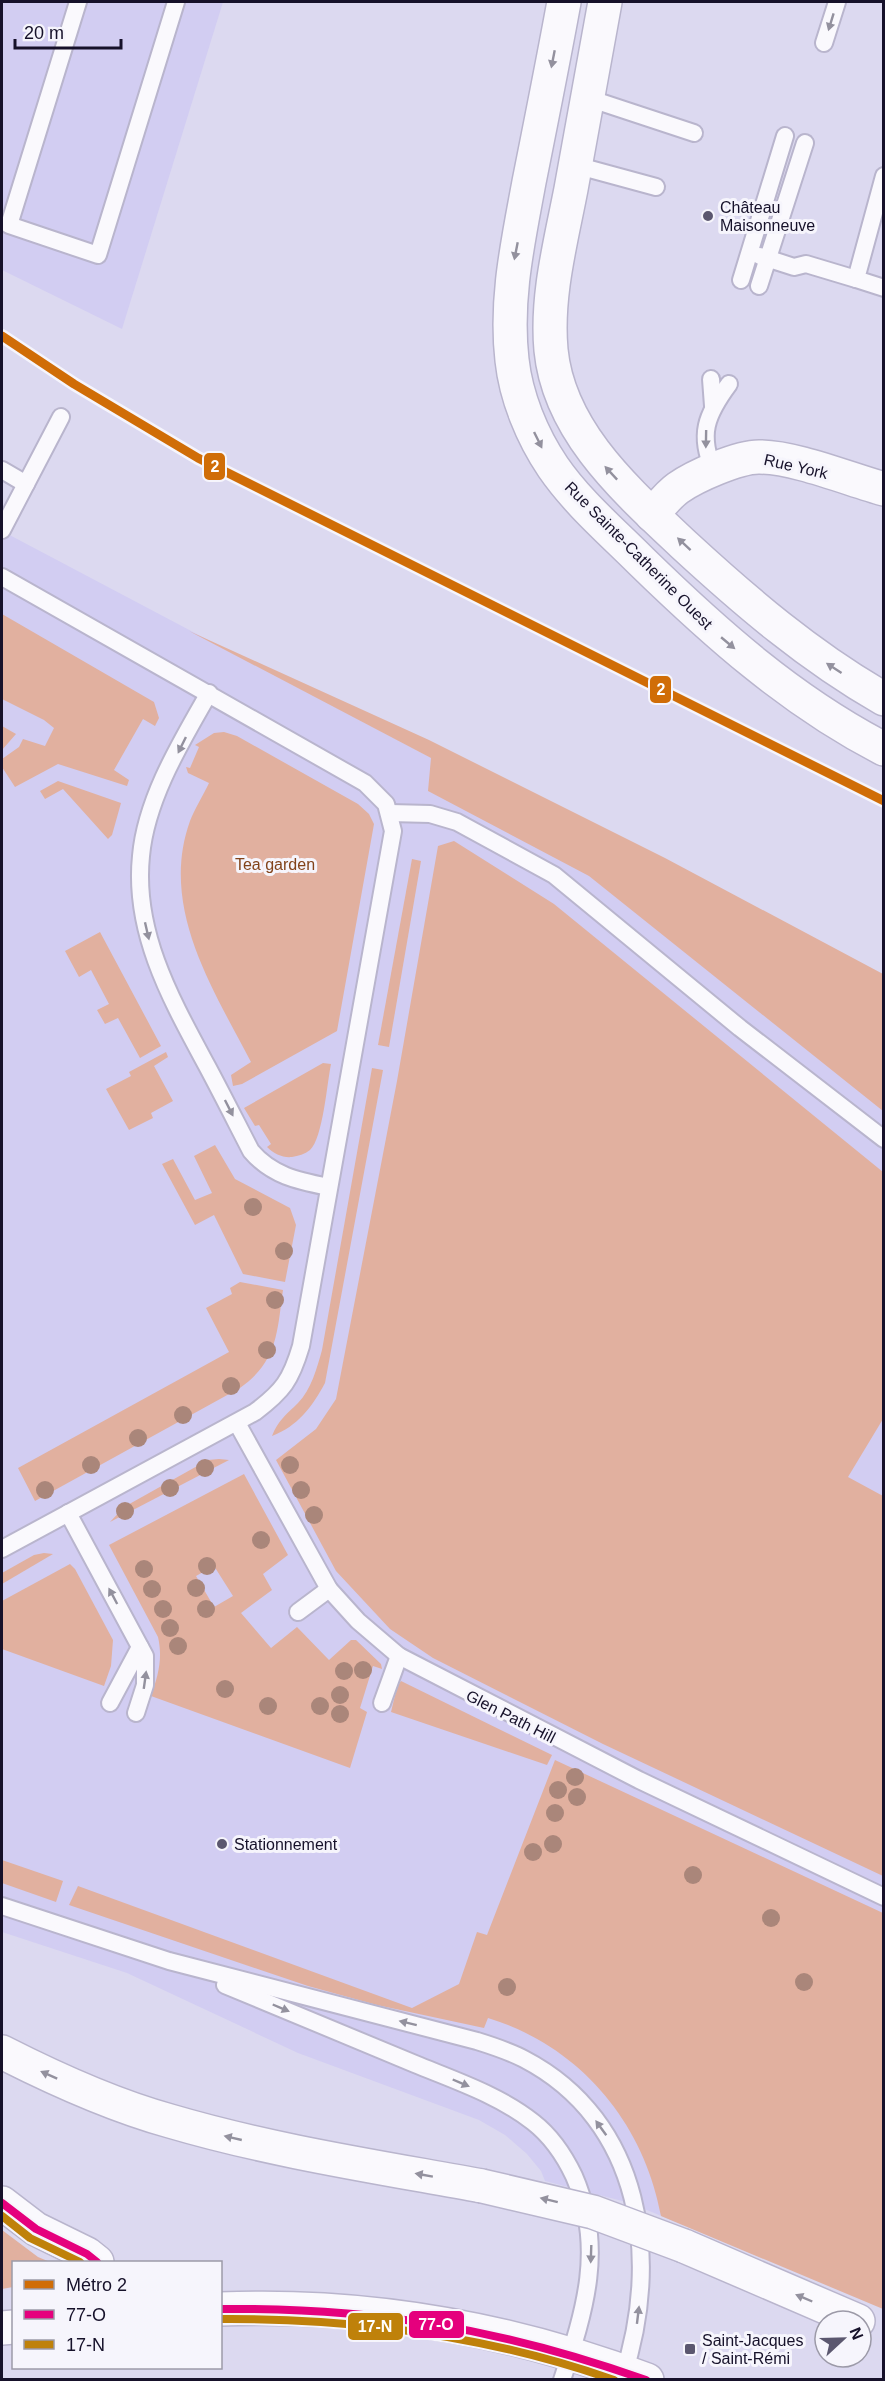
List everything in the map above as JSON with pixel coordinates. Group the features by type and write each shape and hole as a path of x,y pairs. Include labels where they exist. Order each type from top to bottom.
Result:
{"main road":[{"name":"Rue Sainte-Catherine Ouest","path":"564,2 511,286 512,363 517,386 532,428 554,468 580,500 692,610 744,656 803,700 884,749"},
{"path":"605,2 552,292 552,354 566,404 592,449 652,515 732,590 785,633 884,699"},
{"name":"Rue York","path":"652,515 675,490 714,471 748,459 778,459 883,486"},
{"path":"2,2052 78,2088 168,2121 297,2152 482,2186 593,2212 684,2246 830,2309"},
{"path":"2,2203 36,2229 87,2254 96,2261"},
{"path":"222,2309 309,2308 386,2314 478,2329 566,2366 631,2377"}],"lane":[{"path":"78,2 5,223 98,255 176,2"},
{"path":"825,43 837,2"},
{"path":"588,98 694,133"},
{"path":"741,280 785,136"},
{"path":"759,286 805,143"},
{"path":"575,165 656,187"},
{"path":"856,279 884,176"},
{"path":"749,253 794,267 806,264 884,288"},
{"path":"711,379 713,406 704,439 714,471"},
{"path":"713,406 729,384"},
{"path":"2,530 62,417"},
{"path":"2,470 26,484"},
{"path":"2,577 365,783 380,796 390,813 393,831 390,863 295,1366 279,1393 237,1422 2,1549"},
{"path":"209,693 164,780 145,836 141,877 147,932 163,982 251,1151 274,1171 300,1181 329,1187"},
{"path":"390,813 430,814 457,822 554,876 740,1028 884,1139"},
{"name":"Glen Path Hill","path":"237,1422 329,1589 358,1621 399,1656 639,1780 884,1897"},
{"path":"68,1513 145,1656 147,1675 136,1713"},
{"path":"298,1612 329,1589"},
{"path":"110,1703 140,1647"},
{"path":"382,1703 399,1656"},
{"path":"2,1905 169,1961 477,2041 524,2059 563,2085 589,2113 614,2146 636,2208 642,2268 631,2377"},
{"path":"169,1961 484,2093 533,2121 551,2139 566,2160 579,2188 592,2247 588,2286 566,2366"}],"shaded area":[{"path":"2,2 223,2 122,329 2,270"},
{"path":"2,531 734,918 883,1002 883,2224 683,2225 630,2203 545,2181 541,2171 527,2154 505,2135 479,2120 298,2053 127,1973 2,1932"}],"green space":[{"path":"2,614 154,702 159,718 155,726 143,719 114,770 129,780 127,786 58,764 15,787 2,767 2,759 19,747 23,739 45,746 54,728 44,720 2,699"},
{"path":"189,631 429,740 665,858 883,974 883,1111 589,876 428,791 431,758"},
{"path":"2,726 16,734 2,750"},
{"name":"Tea garden","path":"224,732 237,736 358,804 369,814 374,824 337,1031 242,1084 233,1086 231,1075 251,1062 221,1006 195,946 186,916 181,885 182,853 190,821 209,783 188,773 186,767 190,768 199,747 195,745 214,733"},
{"path":"58,781 121,803 112,835 108,839 63,789 45,799 40,791"},
{"path":"454,841 554,904 883,1172 883,1419 848,1477 883,1496 883,1876 603,1744 433,1658 390,1629 336,1571 276,1460 316,1429 336,1399 397,1081 438,846"},
{"path":"412,859 421,861 389,1047 378,1045"},
{"path":"100,932 161,1046 140,1058 118,1018 105,1024 97,1010 109,1004 91,970 79,977 65,951"},
{"path":"166,1052 168,1057 154,1066 173,1101 151,1113 153,1118 129,1130 106,1089 131,1076 129,1072"},
{"path":"323,1063 331,1064 321,1123 314,1144 310,1150 297,1156 285,1157 276,1154 267,1147 271,1144 259,1125 255,1126 244,1108"},
{"path":"372,1068 383,1070 325,1383 315,1400 297,1421 272,1436 280,1421 307,1392 322,1350"},
{"path":"215,1145 235,1179 290,1208 296,1225 285,1282 243,1274 214,1215 195,1225 162,1164 173,1159 195,1200 212,1193 194,1156"},
{"path":"240,1282 283,1290 274,1345 253,1378 240,1388 35,1501 18,1468 229,1352 206,1308 232,1294 230,1288"},
{"path":"208,1460 229,1460 110,1522 124,1507"},
{"path":"244,1474 288,1555 263,1574 272,1590 241,1613 271,1648 297,1627 329,1660 351,1640 356,1640 381,1664 382,1669 373,1666 360,1708 367,1712 350,1768 151,1696 159,1667 158,1637 109,1545","holes":["214,1566 233,1596 214,1607 196,1576"]},
{"path":"53,1554 2,1584 2,1573 34,1555"},
{"path":"70,1564 75,1569 113,1640 111,1666 104,1686 2,1649 2,1601"},
{"path":"401,1681 552,1755 547,1765 391,1712 397,1687"},
{"path":"555,1760 883,1913 883,2309 661,2216 640,2150 623,2120 603,2093 579,2068 551,2048 521,2031 488,2018 484,2028 377,2005 308,1986 69,1905 78,1886 412,2008 459,1984 477,1932 487,1935"},
{"path":"2,1860 63,1881 56,1902 2,1883"},
{"path":"2,2230 38,2257 48,2261 12,2261 12,2287 2,2289"}],"metro line":[{"name":"2","path":"2,336 74,384 198,458 884,801"}],"transit line":[{"name":"77-O","path":"2,2203 36,2229 87,2254 96,2261"},
{"name":"17-N","path":"2,2216 30,2238 78,2261"},
{"name":"77-O","path":"222,2309 331,2312 436,2325 540,2347 646,2380"},
{"name":"17-N","path":"222,2319 321,2322 420,2332 517,2351 614,2380"}],"place":[{"name":"Château Maisonneuve","path":"708,216"},
{"name":"Stationnement","path":"222,1844"},
{"name":"Saint-Jacques / Saint-Rémi","path":"690,2349"}]}
